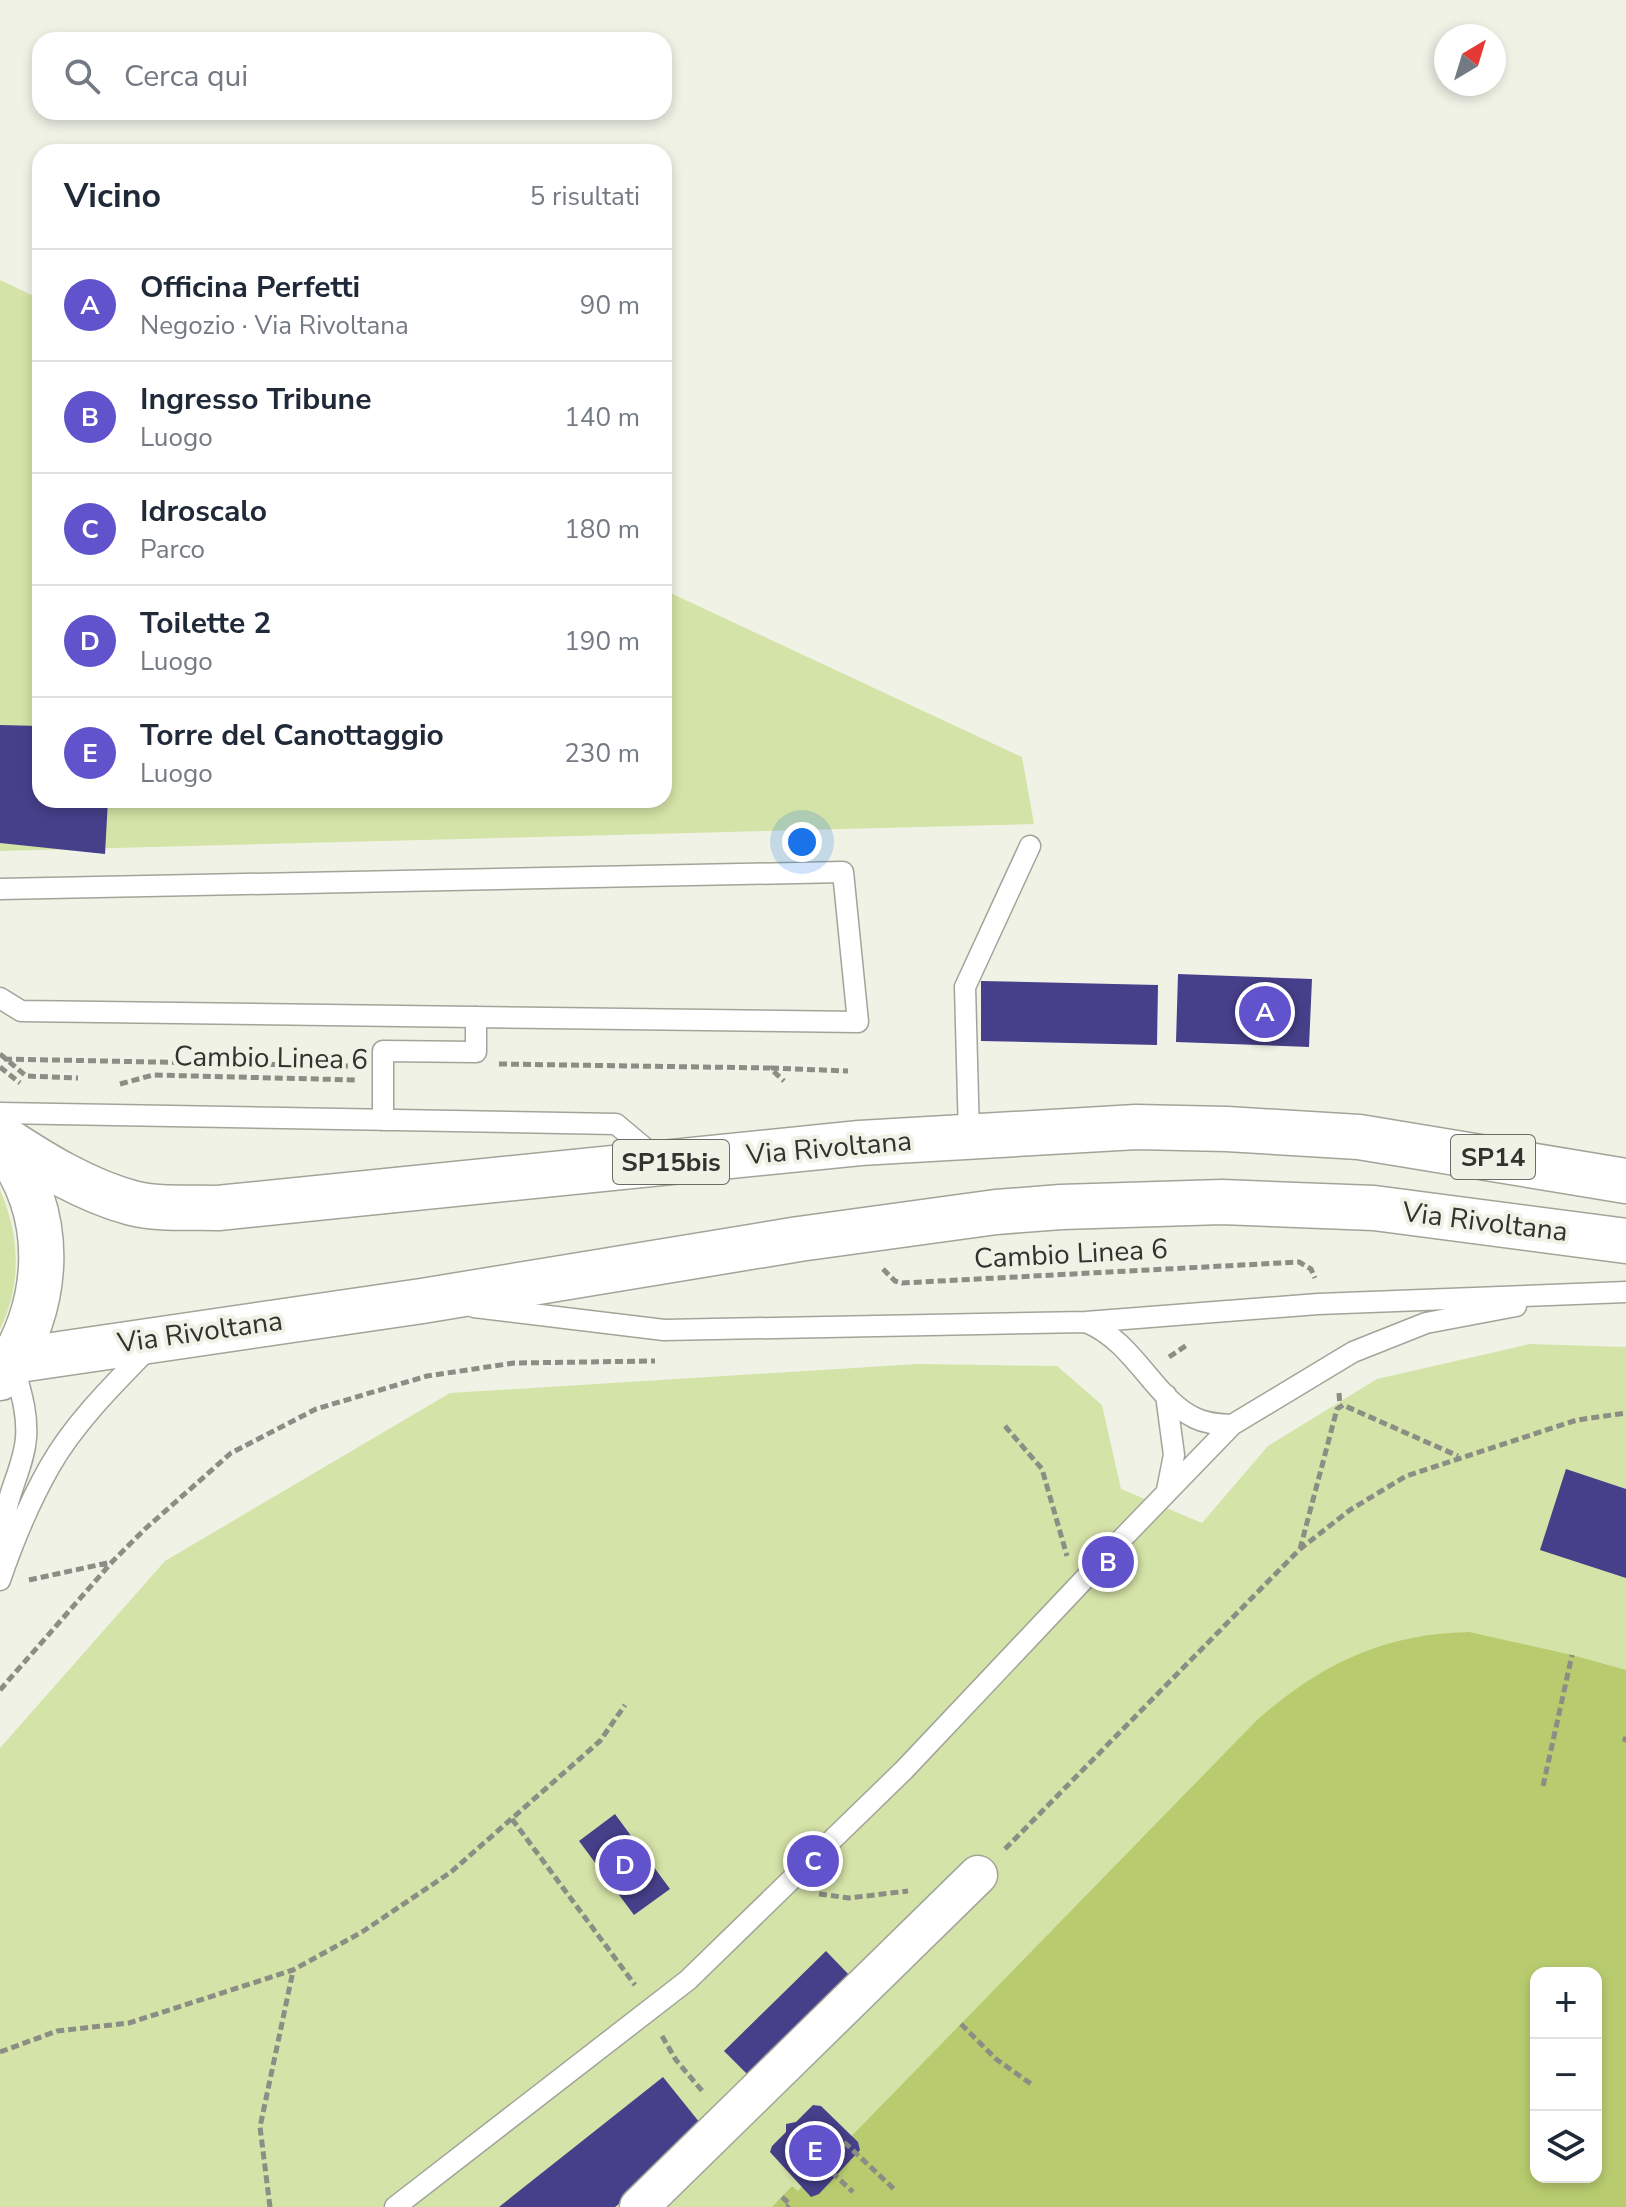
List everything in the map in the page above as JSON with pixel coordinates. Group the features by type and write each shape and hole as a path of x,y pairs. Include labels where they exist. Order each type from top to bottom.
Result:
{"main road":[{"name":"Via Rivoltana","path":"0,1136 43,1165 100,1191 134,1204 170,1207 218,1208 860,1143 1136,1127 1359,1137 1626,1181"},
{"name":"SP15bis","path":"1359,1137 1480,1138 1626,1156"},
{"path":"0,1143 17,1167 32,1199 42,1260 32,1321 6,1369"},
{"name":"Via Rivoltana","path":"6,1369 159,1338 422,1301 814,1237 996,1212 1222,1202 1374,1208 1626,1241"}],"street":[{"path":"639,2207 978,1875"}],"lane":[{"path":"969,1136 965,987 1030,846"},
{"path":"0,889 843,872 858,1022 21,1011 0,998"},
{"path":"383,1120 383,1051 476,1052 476,1017"},
{"path":"0,1113 616,1124 663,1163"},
{"path":"422,1301 664,1330 1086,1322 1318,1304 1626,1292"},
{"path":"1116,1545 1232,1425 1353,1352 1426,1323 1577,1295"},
{"path":"1086,1322 1106,1330 1166,1395 1194,1418 1232,1425"},
{"path":"0,1580 50,1467 62,1448 159,1338"},
{"path":"6,1369 25,1406 26,1421 22,1462 5,1513 4,1529 9,1555"},
{"path":"1166,1395 1174,1455 1167,1490"},
{"path":"395,2207 688,1980 904,1770 1092,1571"}],"path":[{"path":"2,1056 383,1074"},
{"path":"2,1056 26,1076 78,1078"},
{"path":"484,1064 848,1071"},
{"path":"0,1067 29,1091"},
{"path":"770,1068 784,1081"},
{"name":"Cambio Linea 6","path":"109,1088 153,1075 383,1074"},
{"name":"Cambio Linea 6","path":"883,1268 895,1281 902,1283 1267,1263"},
{"path":"1147,1372 1194,1341"},
{"path":"0,1690 112,1562 145,1529 231,1453 316,1409 441,1374 514,1363 656,1361"},
{"path":"1300,1549 1337,1409 1343,1405 1459,1457"},
{"path":"778,1893 801,1892 849,1898 952,1885 978,1875 1300,1549 1350,1510 1406,1476 1459,1457 1577,1420 1626,1413"},
{"path":"1005,1426 1042,1469 1076,1589"},
{"path":"26,1580 112,1562"},
{"path":"1543,1786 1572,1655"},
{"path":"0,2052 57,2031 129,2023 293,1970 362,1932 451,1872 600,1741 625,1705"},
{"path":"512,1819 642,1994 648,2011 676,2060 728,2121"},
{"path":"270,2207 260,2127 293,1970"},
{"path":"961,2024 996,2059 1034,2086"},
{"path":"844,2142 894,2189"},
{"path":"823,2164 853,2192"},
{"path":"782,2197 790,2204 787,2207"}],"shaded area":[{"path":"0,280 32,295 32,808 672,808 672,594 1022,757 1034,824 0,851"},
{"path":"0,1190 12,1225 16,1260 12,1295 0,1329"},
{"path":"1530,1344 1626,1347 1626,2207 0,2207 0,1748 165,1561 450,1393 918,1364 1057,1366 1102,1405 1121,1489 1202,1523 1268,1446 1377,1379"},
{"path":"1469,1632 1626,1670 1626,2207 772,2207 792,2186 798,2191 1257,1720 1330,1668 1381,1646 1409,1639"}],"building":[{"path":"0,725 32,726 32,808 108,808 105,854 0,843"},
{"path":"1178,974 1312,979 1309,1047 1176,1042"},
{"path":"981,981 1158,985 1157,1045 981,1041"},
{"path":"1566,1469 1626,1489 1626,1578 1540,1550"},
{"path":"1109,1538 1132,1559 1108,1586 1085,1565"},
{"path":"615,1814 670,1889 634,1915 579,1841"},
{"path":"826,1951 852,1978 750,2077 724,2051"},
{"path":"663,2077 708,2133 615,2207 499,2207"},
{"path":"813,2105 821,2106 858,2142 860,2150 819,2194 811,2197 770,2152 786,2132 786,2124 796,2122"}],"place":[{"name":"Officina Perfetti","path":"1265,1012"},
{"name":"Ingresso Tribune","path":"1108,1562"},
{"name":"Idroscalo","path":"813,1861"},
{"name":"Toilette 2","path":"625,1865"},
{"name":"Torre del Canottaggio","path":"815,2151"}]}
